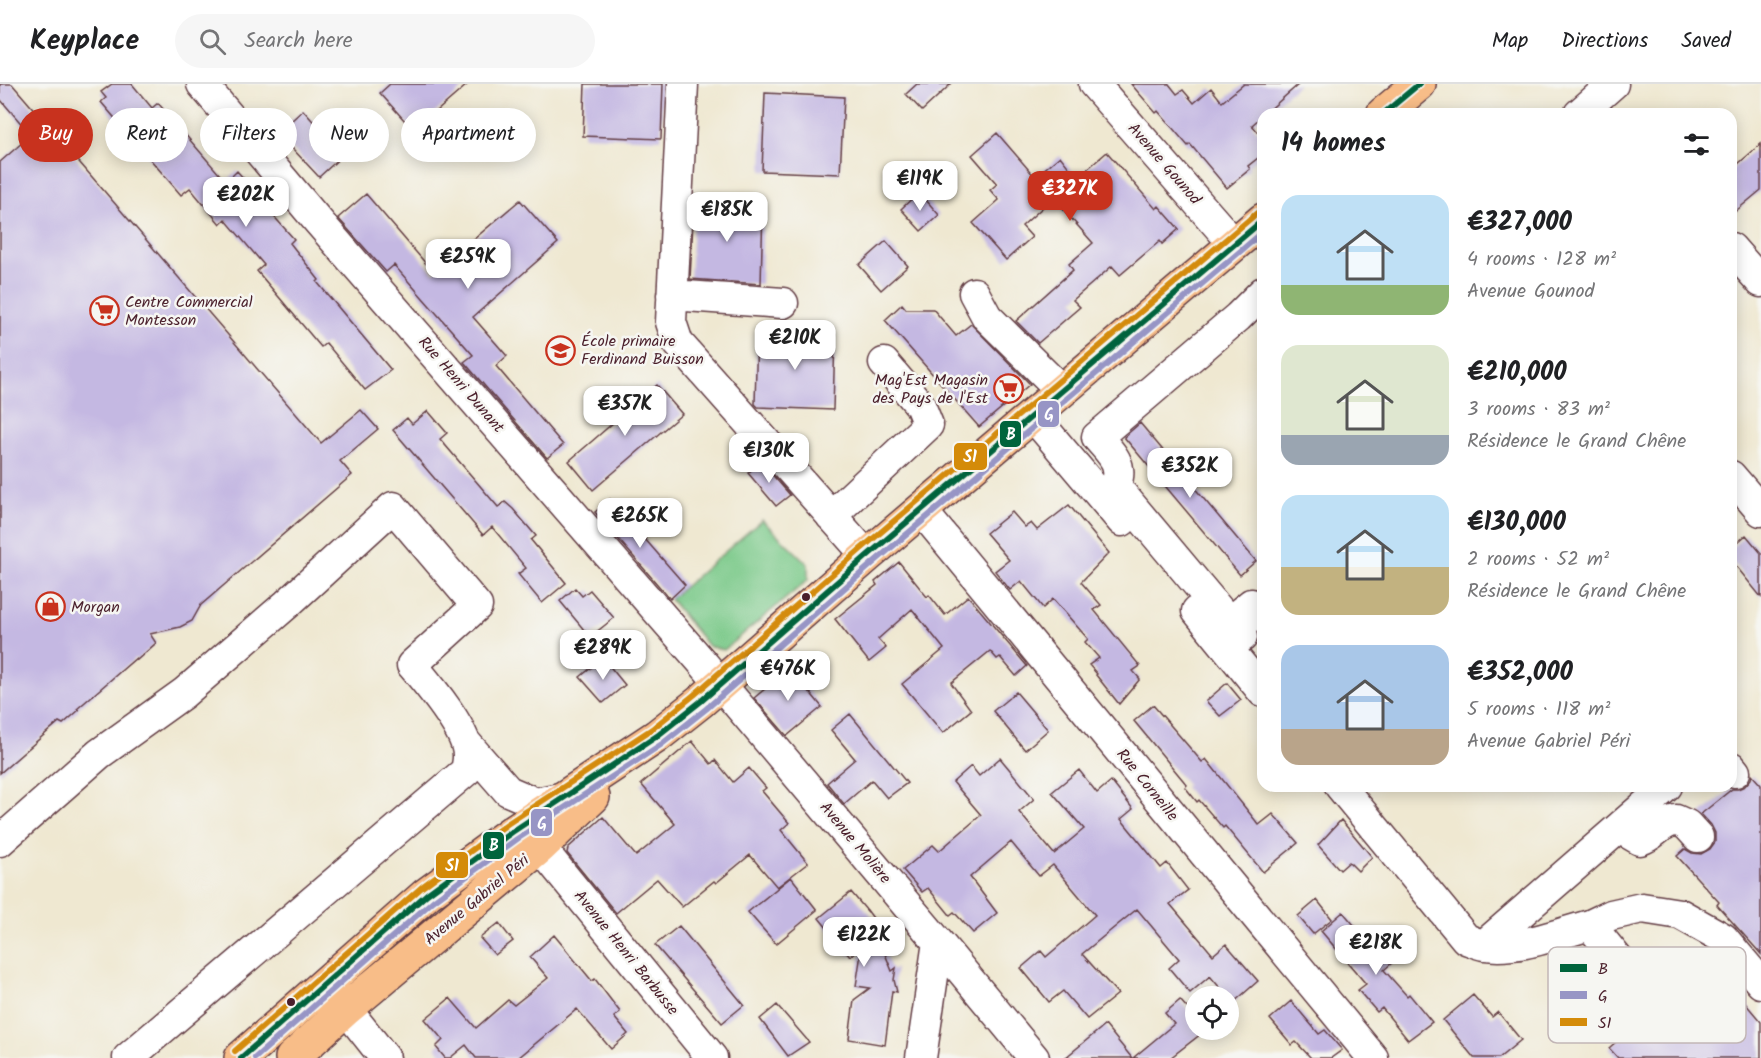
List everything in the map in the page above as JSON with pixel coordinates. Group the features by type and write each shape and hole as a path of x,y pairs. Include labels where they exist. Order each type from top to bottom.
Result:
{"main road":[{"path":"1390,108 1419,84"},
{"name":"Avenue Gabriel Péri","path":"291,1058 346,1009 540,847 657,736 720,685 867,556 1257,225"},
{"name":"Avenue Gabriel Péri","path":"251,1049 427,894 512,832 657,736"}],"street":[{"name":"Rue Henri Dunant","path":"202,84 720,685"},
{"path":"683,84 671,322 678,343 867,556"},
{"name":"Avenue Gounod","path":"1094,84 1234,244"},
{"path":"1737,255 1761,282"},
{"path":"974,293 987,317 1062,391"},
{"path":"672,296 783,303"},
{"path":"1257,300 1097,437 1114,459 1118,470 1116,483 1120,492 1257,655"},
{"path":"831,516 928,425 920,405 884,363"},
{"path":"1033,416 1099,492 1257,685"},
{"path":"1737,483 1761,511"},
{"path":"0,840 99,754 184,693 288,604 393,507 477,606 412,665 443,702 466,743 508,791 536,803 566,797"},
{"name":"Rue Corneille","path":"922,511 1373,1058"},
{"path":"1229,622 1251,604 1257,611"},
{"name":"Avenue Molière","path":"720,685 1034,1058"},
{"path":"128,1058 466,771 468,756 466,743"},
{"path":"1345,792 1466,939 1484,945 1533,942 1590,925 1611,915 1642,908 1680,914 1723,938 1731,947"},
{"path":"1484,945 1660,792"},
{"path":"1622,825 1628,833 1640,840 1650,837 1667,822 1676,820 1687,825 1698,837"},
{"name":"Avenue Henri Barbusse","path":"540,847 712,1058"},
{"path":"1590,925 1608,947"},
{"path":"921,1058 938,942"},
{"path":"1746,965 1761,982"},
{"path":"346,1009 385,1058"},
{"path":"225,1058 251,1049"}],"green space":[{"path":"762,520 808,564 808,580 724,650 708,646 670,599"}],"building":[{"name":"Centre Commercial Montesson","path":"0,84 12,84 33,108 18,108 18,120 0,99"},
{"path":"112,84 132,84 152,108 106,108 101,102 106,98 101,92"},
{"path":"390,84 468,84 440,108 401,108 401,116 380,93"},
{"path":"585,84 663,84 661,139 583,136"},
{"path":"917,84 951,84 922,111 906,94"},
{"path":"1131,84 1169,84 1177,94 1183,90 1194,103 1211,88 1222,102 1244,84 1299,84 1271,108 1257,108 1257,121 1252,125 1257,131 1257,159 1248,166 1250,169 1227,188 1190,144 1188,146 1158,111 1156,113"},
{"path":"765,93 844,97 840,174 762,171"},
{"path":"158,103 162,108 152,108"},
{"path":"303,110 309,117 309,162 335,162 319,177 297,153 297,116"},
{"path":"997,133 1035,177 1060,156 1077,178 1107,152 1156,209 1159,206 1179,229 1162,244 1160,241 1120,275 1112,266 1073,300 1080,307 1038,343 1016,321 1073,270 1069,264 1093,243 1053,198 1022,226 1032,237 1006,260 973,223 999,200 990,190 997,184 972,155"},
{"path":"188,138 200,152 200,162 209,162 226,182 237,171 256,192 254,194 294,239 290,243 319,280 317,282 391,370 365,390 326,343 321,347 257,271 264,265 225,219 220,224 190,188 181,195 153,162 188,162"},
{"path":"1761,144 1761,190 1737,210 1737,165"},
{"name":"Centre Commercial Montesson","path":"18,146 18,162 79,162 321,443 361,410 378,429 340,461 352,475 201,605 192,621 180,627 150,634 156,643 77,709 79,710 63,724 59,722 0,773 0,162"},
{"path":"919,192 939,215 921,231 901,209"},
{"path":"366,194 434,273 520,200 558,243 473,317 507,356 496,366 563,445 547,458 464,362 473,355 394,265 386,272 338,218"},
{"path":"694,204 763,206 761,284 690,279"},
{"path":"886,241 908,266 881,290 859,265"},
{"path":"902,304 906,309 933,309 956,336 971,324 1030,384 979,427 885,320"},
{"path":"757,332 835,335 833,410 758,407 755,404"},
{"path":"657,385 682,414 593,490 569,461"},
{"path":"428,411 447,433 440,439 498,507 505,502 513,509 536,536 531,540 566,583 542,603 518,574 526,568 492,527 483,535 393,430 407,418 412,424"},
{"path":"1140,423 1256,561 1240,575 1124,437"},
{"path":"761,462 790,495 776,506 748,473"},
{"path":"610,499 685,585 670,599 595,512"},
{"path":"1069,505 1109,553 1081,582 1101,605 1094,610 1140,666 1133,671 1140,679 1119,704 1089,665 1099,658 1085,642 1088,639 1053,599 1043,608 1021,581 1010,590 995,571 1009,560 986,533 1012,512 1025,527 1031,523 1037,530"},
{"path":"1746,535 1761,553 1761,597 1737,567 1737,543"},
{"path":"899,562 945,615 968,596 1027,666 1016,676 1000,657 997,659 990,651 951,683 971,710 943,733 902,684 944,649 912,609 878,639 886,648 869,662 835,619 877,585 875,582"},
{"path":"575,588 582,596 590,590 614,618 590,637 560,601"},
{"path":"603,658 625,685 603,703 580,677"},
{"path":"790,668 822,707 787,736 754,698"},
{"path":"1227,683 1241,700 1220,716 1206,701"},
{"path":"1016,692 1048,730 1025,750 993,711"},
{"path":"1153,705 1202,762 1206,759 1259,825 1273,814 1298,843 1263,872 1225,826 1223,828 1199,800 1197,802 1185,787 1187,785 1134,721"},
{"path":"850,714 907,783 887,798 872,780 844,804 827,783 855,759 831,730"},
{"path":"692,741 711,764 715,760 733,782 749,768 766,788 762,791 789,823 781,830 808,863 777,887 750,855 682,907 657,879 616,913 567,853 568,848 603,817 636,856 675,824 641,784"},
{"path":"1000,758 1034,799 1019,812 1054,854 1084,829 1052,792 1079,770 1097,793 1111,781 1133,809 1121,819 1161,868 1167,863 1188,890 1170,904 1213,955 1226,944 1258,981 1239,998 1239,986 1218,986 1210,976 1198,986 1185,987 1169,968 1179,959 1137,909 1082,954 1118,994 1087,1019 1063,991 1049,1002 1021,968 1041,951 1046,957 1095,915 1053,865 1039,876 1011,842 970,877 997,913 973,933 954,912 950,915 928,888 922,892 903,870 933,845 939,851 981,815 953,782 971,766 979,776"},
{"path":"1752,775 1761,785 1761,954 1717,905 1719,902 1677,856 1685,849 1701,854 1710,849 1715,842 1715,833 1701,814 1728,792 1737,792 1737,789 1745,786"},
{"path":"1341,820 1372,857 1358,871 1349,862 1340,870 1318,845"},
{"path":"791,877 817,910 776,944 748,912"},
{"path":"851,892 882,930 877,934 892,971 896,968 894,980 897,992 892,991 885,1045 849,1039 854,1000 870,988 856,986 862,947 850,956 819,918"},
{"path":"1317,900 1332,919 1313,934 1298,916"},
{"path":"1343,912 1366,939 1373,934 1394,961 1384,970 1407,996 1409,994 1432,1022 1408,1040 1382,1008 1377,1012 1358,990 1366,984 1321,931"},
{"path":"499,923 513,941 495,955 480,938"},
{"path":"679,926 744,1005 722,1023 655,945"},
{"path":"554,935 592,981 595,979 620,1012 614,1017 628,1034 611,1049 577,1009 518,1058 476,1058 466,1045 450,1058 445,1058 436,1047 443,1040 425,1019 450,998 476,1028 508,1000 514,1005 548,978 530,957"},
{"path":"1473,995 1492,1017 1498,1012 1521,1040 1499,1058 1474,1058 1443,1020"},
{"path":"1180,1000 1185,1006 1185,1040 1193,1040 1170,1058 1133,1058 1174,1024 1165,1013"},
{"path":"1291,1001 1319,1034 1325,1030 1342,1050 1331,1058 1311,1058 1296,1042 1292,1045 1270,1019"},
{"path":"1746,1004 1761,1022 1761,1058 1618,1058 1609,1048 1615,1043 1746,1043"},
{"path":"777,1005 809,1042 788,1056 760,1019"},
{"path":"1105,1025 1132,1058 1065,1058"}],"transit line":[{"name":"B","path":"1390,108 1419,84"},
{"name":"S1","path":"235,1051 422,887 507,824 652,729 694,695 861,549 1257,213"},
{"name":"B","path":"241,1058 427,894 512,832 657,736 700,702 867,556 1257,225"},
{"name":"G","path":"255,1058 433,901 517,839 662,744 706,709 873,563 1257,237"}],"place":[{"name":"Centre Commercial Montesson","path":"104,311"},
{"name":"École primaire Ferdinand Buisson","path":"560,350"},
{"name":"Mag'Est Magasin des Pays de l'Est","path":"1009,389"},
{"name":"Morgan","path":"50,607"}]}
